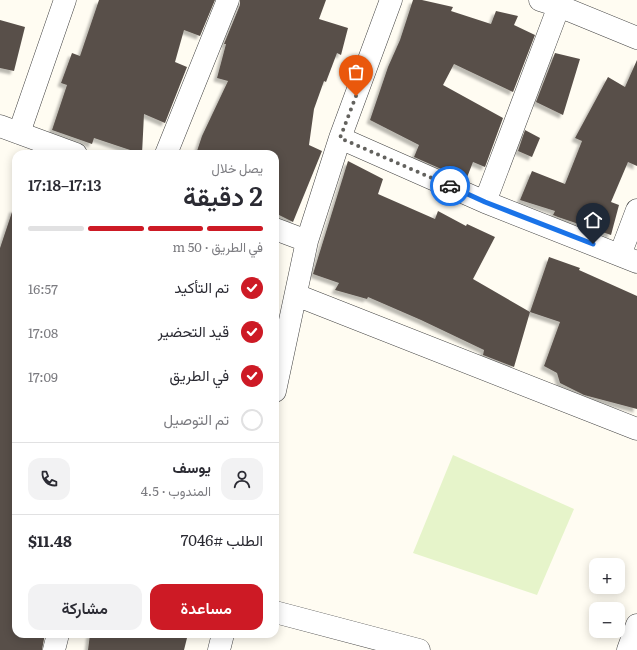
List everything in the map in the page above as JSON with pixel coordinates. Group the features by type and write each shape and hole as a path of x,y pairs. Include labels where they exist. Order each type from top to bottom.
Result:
{"street":[{"path":"63,150 6,132 65,0"},
{"path":"168,150 228,0"},
{"path":"279,373 307,241 340,138 391,0"},
{"path":"485,202 549,3 637,38"},
{"path":"340,138 485,202 628,258 637,210"},
{"path":"279,230 307,241"},
{"path":"296,294 637,429"},
{"path":"279,613 419,650"},
{"path":"628,650 637,625"},
{"path":"54,650 57,638"},
{"path":"219,650 222,638"}],"green space":[{"path":"453,455 574,509 537,595 413,553"}],"building":[{"path":"99,0 215,0 200,36 184,30 175,62 187,67 165,123 144,114 142,150 130,150 94,138 92,144 52,130 67,85 61,83 72,53 80,56"},
{"path":"240,0 326,0 319,19 348,28 341,55 337,53 326,82 324,81 314,109 309,145 322,151 293,222 279,215 279,150 197,150 202,136 228,81 217,78 226,44 224,44 240,5"},
{"path":"413,0 422,0 453,7 451,11 491,24 496,11 518,16 514,25 535,35 513,92 454,64 443,85 503,118 485,167 473,162 466,180 414,157 419,145 370,120 388,67 400,40"},
{"path":"0,20 25,27 14,71 0,68"},
{"path":"555,53 580,59 563,115 536,102"},
{"path":"637,60 637,166 628,162 611,202 619,205 611,235 553,215 555,211 520,200 532,171 565,184 582,141 575,138 608,77 625,87"},
{"path":"525,130 540,138 532,157 518,151"},
{"path":"348,161 383,179 378,194 435,219 438,211 466,226 467,224 495,237 473,279 530,312 514,367 483,355 484,350 368,297 367,299 335,290 339,283 313,274"},
{"path":"12,212 12,638 44,638 42,650 0,650 0,248"},
{"path":"549,257 580,268 579,270 637,296 637,409 584,395 560,383 557,373 544,366 560,322 530,312"},
{"path":"90,638 187,638 184,650 88,650"}],"way so far":[{"path":"356,96 340,138 450,186"}],"route":[{"path":"450,186 485,202 593,244"}]}
